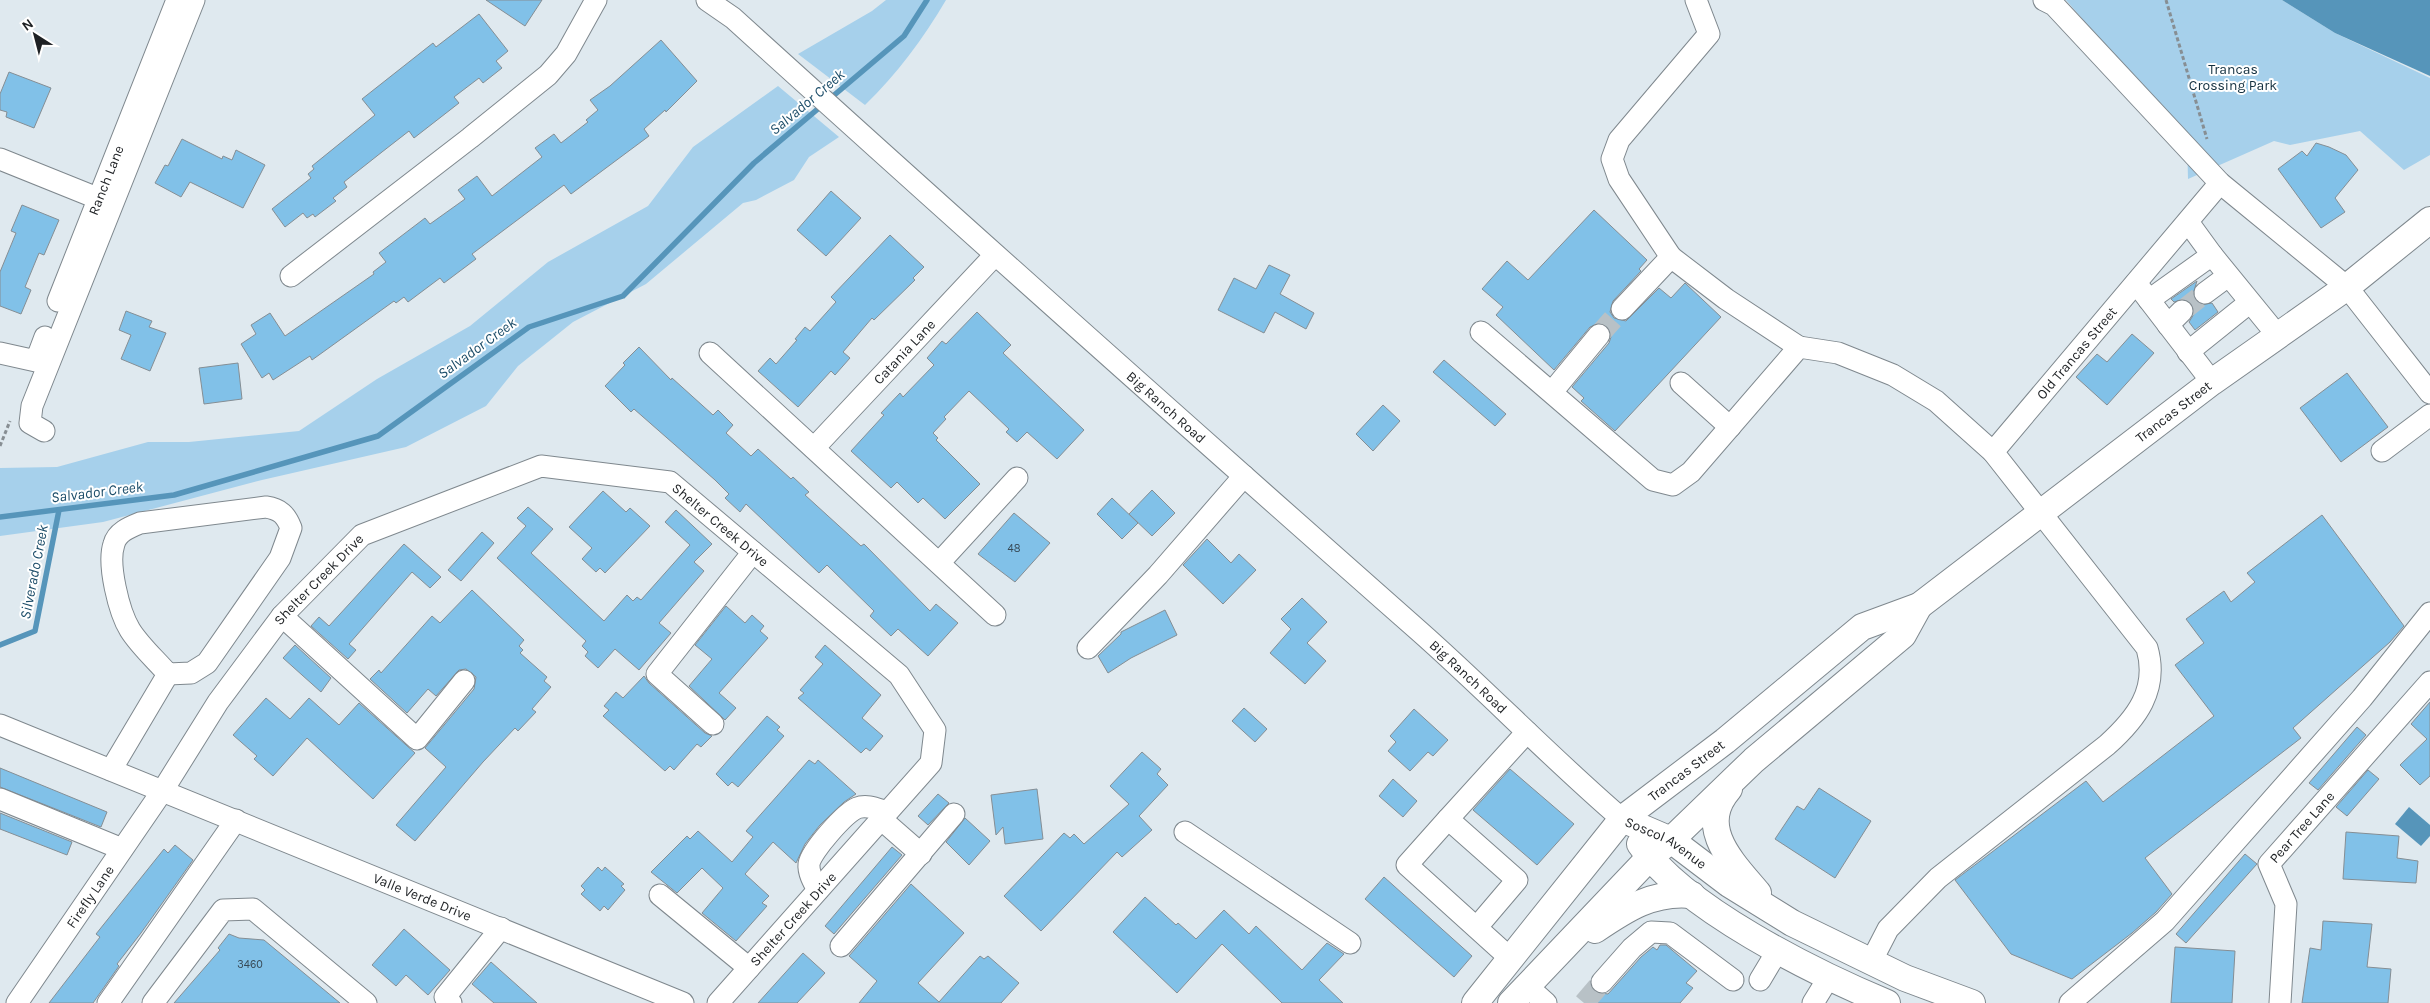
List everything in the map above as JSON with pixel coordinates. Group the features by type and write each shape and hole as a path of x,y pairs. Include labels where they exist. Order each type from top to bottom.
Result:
{"main road":[{"name":"Trancas Street","path":"1475,1003 1622,819 1725,741 1862,627 1919,606 2046,520 2212,382 2347,287 2430,220"},
{"name":"Trancas Street","path":"1519,994 1649,858 1671,840 1754,760 1903,635 1919,606"},
{"path":"1754,760 1723,796 1718,814 1717,831 1723,851 1777,914"},
{"name":"Soscol Avenue","path":"1622,819 1671,840 1710,871 1777,914 1871,962 1972,1003"},
{"name":"Soscol Avenue","path":"1622,819 1649,858 1692,894 1778,950 1887,1003"},
{"path":"1519,994 1569,947 1635,904 1663,895 1692,894"},
{"path":"1829,976 1832,970 1839,966 1922,1000 1939,1000 1946,994"}],"street":[{"name":"Ranch Lane","path":"0,353 36,361 97,198 177,0"},
{"path":"44,431 30,423 32,406 194,0"},
{"path":"292,276 548,76 566,54 596,0"},
{"name":"Big Ranch Road","path":"707,0 733,18 995,255 1444,653 1578,781 1622,819"},
{"path":"1696,0 1709,34 1619,140 1612,159 1619,179 1670,257 1726,298 1799,347 1838,353 1893,375 1936,401 1993,452 2147,648 2151,660 2150,679 2143,706 2128,726 2107,746 1938,878 1888,929 1871,962"},
{"path":"2044,0 2054,5 2220,183 2347,287 2430,394"},
{"path":"0,159 97,198"},
{"name":"Old Trancas Street","path":"1993,452 2220,183"},
{"path":"2188,222 2249,303 2278,336"},
{"path":"2149,300 2212,254"},
{"name":"Catania Lane","path":"814,448 995,255"},
{"path":"1622,309 1670,257"},
{"path":"2205,293 2228,276"},
{"path":"2136,283 2149,300 2175,318 2188,352 2212,382"},
{"path":"2188,352 2249,303"},
{"path":"1481,332 1653,480 1673,485 1691,472 1799,347"},
{"path":"1552,392 1599,335"},
{"path":"710,352 995,615"},
{"path":"1680,383 1730,426"},
{"path":"2382,451 2430,415"},
{"name":"Shelter Creek Drive","path":"163,790 218,702 282,616 362,535 541,466 670,482 900,675 934,730 931,763 718,1003"},
{"path":"1088,648 1158,575 1244,476"},
{"path":"939,563 1018,478"},
{"path":"266,507 277,508 291,528 280,558 207,663 191,673 168,674 131,632 122,615 113,568 114,544 119,536 128,528 140,524 266,507"},
{"path":"713,724 656,674 753,552"},
{"path":"2070,1003 2165,921 2362,698 2430,613"},
{"path":"282,616 417,739 464,682"},
{"path":"112,770 168,674"},
{"name":"Pear Tree Lane","path":"2280,1003 2286,904 2270,864 2430,682"},
{"name":"Valle Verde Drive","path":"0,725 683,1003"},
{"path":"1511,959 1407,865 1527,732"},
{"name":"Firefly Lane","path":"17,1003 163,790"},
{"path":"0,799 122,849"},
{"path":"818,890 812,879 809,865 813,853 846,816 857,808 868,806 884,816 921,854"},
{"path":"842,946 954,814"},
{"path":"1448,819 1517,880 1477,927"},
{"path":"108,1003 236,820"},
{"path":"1185,832 1350,943"},
{"path":"660,895 749,968"},
{"path":"153,1003 223,910 253,910 366,1003"},
{"path":"451,1003 445,997 501,928"},
{"path":"1602,982 1632,948 1651,932 1670,933 1733,980"},
{"path":"1760,980 1778,950"},
{"path":"1813,1003 1829,976"},
{"path":"1519,994 1546,1003"}],"path":[{"path":"2166,0 2210,146"}],"green space":[{"path":"886,0 946,0 909,56 865,105 798,54 872,11"},
{"name":"Trancas Crossing Park","path":"2066,0 2282,0 2335,33 2430,78 2430,155 2404,170 2360,131 2290,145 2274,141 2188,179 2187,140"},
{"path":"778,86 839,137 809,157 794,180 756,200 743,203 646,284 573,322 518,366 486,406 406,447 262,480 103,522 0,536 0,468 57,467 148,442 189,442 299,431 377,379 470,326 548,262 648,206 693,147"}],"shaded area":[{"path":"2282,0 2430,0 2430,76 2335,33"},
{"path":"2409,807 2430,825 2430,836 2421,846 2395,824"}],"building":[{"path":"486,0 542,0 525,26"},
{"path":"479,14 508,51 496,61 502,68 483,83 479,78 454,97 459,103 414,138 409,131 344,182 347,187 333,198 336,201 315,217 313,214 307,218 303,213 285,227 272,209 311,178 308,174 314,169 312,166 375,115 362,99 433,43 436,47"},
{"path":"661,40 697,81 666,112 665,110 644,129 649,136 571,194 564,185 472,254 476,259 444,283 440,278 408,302 404,297 396,303 394,301 312,360 310,356 273,380 269,373 262,378 241,344 256,334 251,325 270,313 285,336 374,274 373,272 386,262 379,253 425,218 430,224 465,199 458,190 477,176 492,196 542,157 535,148 554,134 561,143 588,122 586,120 598,110 590,100 610,86"},
{"path":"9,72 51,88 34,128 6,117 7,112 0,110 0,94"},
{"path":"182,139 222,159 223,156 232,160 236,150 265,165 243,208 190,182 181,197 155,183 165,165 168,166"},
{"path":"2316,143 2346,155 2358,170 2335,198 2345,212 2321,228 2278,169 2302,151 2307,156"},
{"path":"831,191 861,218 826,256 797,230"},
{"path":"22,205 59,220 44,255 39,253 25,287 31,290 21,314 0,306 0,272 16,233 11,231"},
{"path":"1594,210 1647,260 1639,269 1641,271 1613,301 1610,312 1614,318 1626,321 1659,288 1671,298 1685,283 1721,317 1615,431 1581,401 1584,398 1572,387 1609,343 1611,337 1607,326 1601,323 1590,327 1554,370 1496,315 1503,307 1482,289 1507,261 1528,280"},
{"path":"890,235 924,267 913,278 915,280 874,320 872,318 843,352 850,358 835,375 831,371 798,407 758,371 770,358 776,364 797,340 795,339 805,327 810,331 836,302 831,297"},
{"path":"1269,265 1290,275 1280,294 1314,313 1306,329 1275,312 1264,333 1218,310 1234,278 1256,289"},
{"path":"2197,281 2193,294 2195,300 2200,305 2212,303 2218,312 2195,330 2189,322 2194,314 2191,303 2185,299 2174,302 2171,299"},
{"path":"126,311 152,321 149,327 166,333 150,371 121,359 131,335 119,330"},
{"path":"977,312 1011,345 1003,353 1084,430 1057,459 1027,432 1017,442 1006,432 1009,429 969,391 944,417 946,419 933,433 938,438 936,440 980,484 945,519 923,498 918,503 897,482 891,488 851,451 884,415 881,413 900,393 903,397 934,365 927,358 942,341 946,344"},
{"path":"2132,334 2154,353 2107,405 2076,377 2097,354 2107,362"},
{"path":"639,347 671,380 672,378 713,415 718,410 733,425 726,433 751,456 758,449 791,479 793,477 809,492 805,495 861,546 864,544 930,611 936,604 958,623 928,656 898,629 891,636 870,616 874,611 827,565 819,573 746,504 740,512 725,498 729,494 715,480 634,409 631,412 605,386 625,365 623,363"},
{"path":"1444,360 1506,414 1495,426 1433,372"},
{"path":"238,363 242,399 204,404 199,368"},
{"path":"2347,373 2388,427 2341,462 2300,408"},
{"path":"1383,405 1400,421 1373,451 1356,434"},
{"path":"1152,490 1175,513 1152,536 1129,514"},
{"path":"603,491 626,512 630,508 650,526 605,573 600,568 596,572 582,559 592,548 569,527"},
{"path":"1112,498 1138,523 1122,539 1097,514"},
{"path":"528,507 553,529 531,553 604,621 627,595 633,601 637,597 641,600 690,545 665,522 676,510 712,544 694,562 704,571 659,623 671,633 639,670 615,649 598,668 585,656 588,652 582,646 586,641 497,558 526,526 517,518"},
{"path":"1014,513 1050,543 1015,582 978,554"},
{"path":"2322,515 2404,626 2390,642 2293,728 2301,738 2145,858 2172,894 2156,912 2132,933 2072,979 2011,954 1955,880 2086,781 2103,802 2214,716 2175,665 2204,643 2186,619 2224,591 2231,602 2255,582 2247,573"},
{"path":"482,532 494,543 461,581 448,570"},
{"path":"1207,539 1231,563 1239,554 1256,570 1223,604 1183,565"},
{"path":"404,544 441,577 430,588 412,572 349,644 356,650 348,659 311,626 319,617 329,626"},
{"path":"472,590 524,640 519,646 523,650 520,653 547,677 544,681 551,687 532,709 536,712 518,731 515,728 483,762 415,841 396,825 446,767 425,748 474,689 476,677 466,669 459,670 436,696 428,689 407,713 370,679 379,670 381,673 432,616 440,623"},
{"path":"1302,598 1327,622 1307,643 1326,661 1305,684 1270,653 1291,629 1281,619"},
{"path":"726,606 745,623 752,615 764,626 760,631 768,638 719,693 736,708 725,720 689,686 712,659 695,645"},
{"path":"1165,610 1177,635 1131,658 1108,673 1098,656 1121,632"},
{"path":"295,645 331,678 321,692 283,658"},
{"path":"825,645 881,695 862,718 883,736 870,751 866,748 861,753 798,698 804,693 800,690 823,664 815,657"},
{"path":"644,676 649,683 705,733 712,736 701,747 697,744 674,770 670,766 665,771 603,716 609,710 604,706 616,692 623,698"},
{"path":"266,698 290,719 309,698 339,725 359,703 415,753 373,799 307,738 273,776 254,759 257,756 233,735"},
{"path":"2430,702 2430,776 2420,785 2400,765 2427,739 2411,724"},
{"path":"1244,708 1267,729 1255,742 1232,721"},
{"path":"1414,709 1448,740 1433,756 1428,752 1410,771 1388,751 1396,742 1390,736"},
{"path":"767,716 780,727 777,730 784,736 738,787 732,782 728,786 716,774"},
{"path":"2357,727 2366,735 2318,790 2309,783"},
{"path":"1142,752 1161,769 1157,774 1168,785 1139,816 1152,830 1122,857 1117,852 1041,931 1004,896 1064,833 1070,838 1074,834 1084,844 1129,804 1110,786"},
{"path":"809,760 815,764 818,760 856,794 844,802 820,825 805,844 796,863 773,842 745,874 769,896 762,903 767,906 736,941 702,913 723,888 702,868 677,893 651,872 687,836 690,839 698,831 732,862 753,837 746,831"},
{"path":"0,768 107,812 101,827 0,787"},
{"path":"1510,769 1574,824 1537,865 1473,810"},
{"path":"2368,770 2379,779 2347,816 2336,807"},
{"path":"1393,779 1417,801 1403,817 1379,796"},
{"path":"1819,788 1871,821 1835,878 1775,839 1797,806 1804,810"},
{"path":"1037,789 1043,839 1005,844 1003,827 996,835 991,795"},
{"path":"938,794 949,803 928,825 918,816"},
{"path":"0,813 72,842 67,855 0,829"},
{"path":"965,818 990,841 969,865 946,842"},
{"path":"2346,832 2399,836 2397,858 2418,861 2416,883 2343,879"},
{"path":"175,845 193,860 117,964 119,966 93,1003 49,1003 100,937 96,934 164,849 168,853"},
{"path":"892,847 902,855 834,934 825,926"},
{"path":"2245,854 2257,864 2186,943 2176,934"},
{"path":"598,867 602,871 605,867 624,884 621,886 625,890 608,910 604,906 600,911 581,894 585,890 581,886"},
{"path":"1384,877 1472,956 1454,977 1365,899"},
{"path":"911,884 964,933 918,983 939,1002 980,956 984,959 988,956 1019,983 1001,1003 859,1003 877,981 849,956"},
{"path":"1145,897 1176,925 1178,923 1196,939 1224,910 1249,934 1256,926 1302,970 1327,943 1344,954 1319,980 1343,1003 1282,1003 1222,944 1177,993 1113,932"},
{"path":"2323,921 2372,924 2367,967 2391,969 2388,1003 2302,1003 2310,948 2321,950"},
{"path":"404,929 450,970 428,995 406,975 396,986 372,965"},
{"path":"229,934 239,938 264,940 340,1003 174,1003 220,950 218,948"},
{"path":"1660,945 1666,945 1697,971 1686,983 1693,988 1680,1003 1592,1003 1581,993 1590,983 1594,992 1608,994 1641,957 1653,947 1657,950"},
{"path":"2175,947 2235,951 2232,1003 2171,1003"},
{"path":"803,953 825,973 797,1003 758,1003"},
{"path":"491,962 537,1003 494,1003 472,984"}],"waterway":[{"name":"Salvador Creek","path":"0,517 174,495 378,436 529,327 623,296 754,163 904,36 927,0"},
{"name":"Silverado Creek","path":"0,645 35,631 59,510"}],"tunnel":[{"path":"2182,311 2205,293"},
{"path":"1599,335 1622,309"},
{"path":"1584,1003 1602,982"}]}
